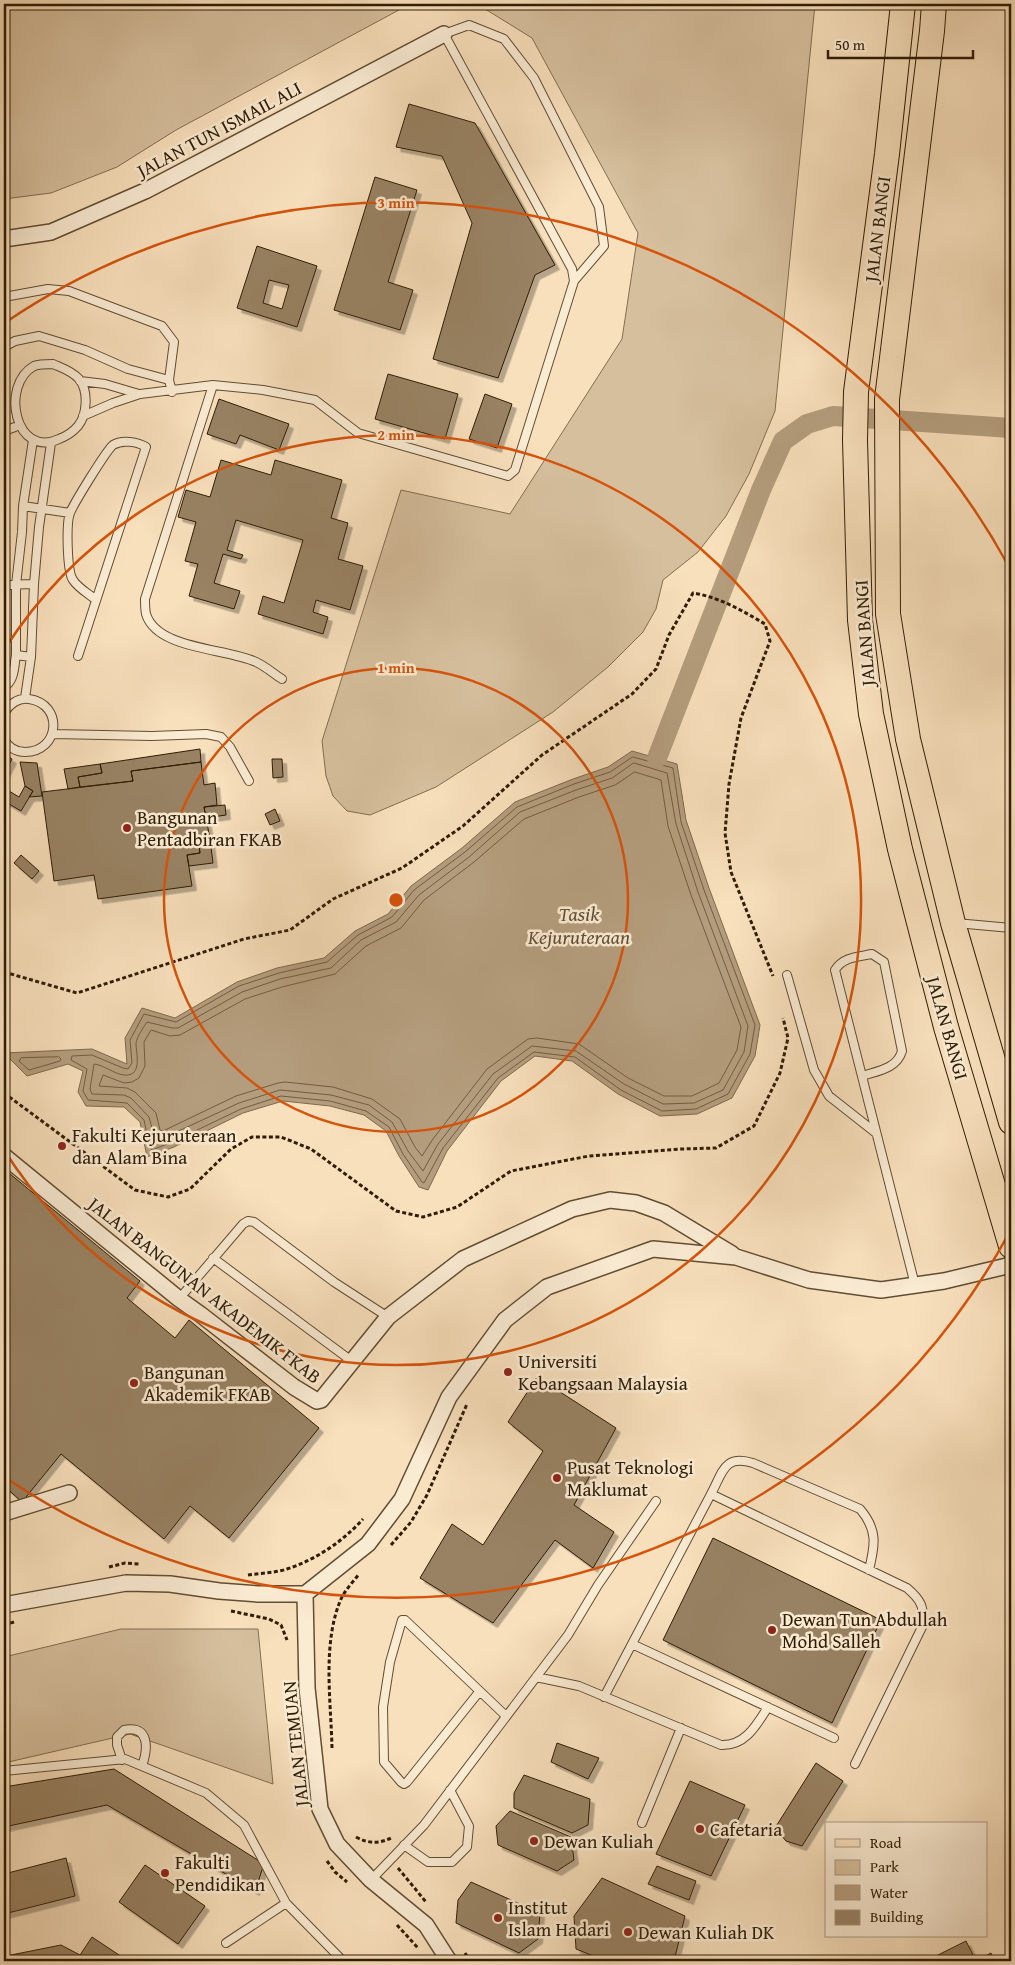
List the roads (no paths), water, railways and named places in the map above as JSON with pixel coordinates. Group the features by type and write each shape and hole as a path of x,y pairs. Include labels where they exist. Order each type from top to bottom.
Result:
{"main road":[{"name":"JALAN BANGI","path":"903,4 887,154 856,392 855,440 860,620 871,714 900,849 944,1017 1011,1246"},
{"name":"JALAN BANGI","path":"934,4 887,399 888,614 908,738 953,923 1011,1122"}],"street":[{"name":"JALAN TUN ISMAIL ALI","path":"4,239 51,232 145,191 444,34"},
{"name":"JALAN BANGUNAN AKADEMIK FKAB","path":"4,1156 179,1299 294,1387 311,1398 321,1400 388,1316 463,1259 572,1209 610,1200 636,1203 664,1214 736,1256"},
{"path":"4,1605 126,1583 170,1584 258,1594 305,1594 368,1544 402,1499 449,1397 505,1320 547,1288 653,1249 736,1256 808,1280 881,1290 944,1281 1011,1265"},
{"path":"4,1513 69,1493"},
{"name":"JALAN TEMUAN","path":"305,1594 307,1688 320,1809 337,1844 371,1880 426,1925 449,1961"}],"lane":[{"path":"83,416 140,394 172,392 213,385 263,390 315,400 358,433 508,476 515,470 574,281 604,246 599,207 534,78 504,38 469,25 444,34 572,268 574,281"},
{"path":"4,297 48,289 69,291 162,326 174,342 169,380 172,392"},
{"path":"4,347 15,341 39,336 85,350 128,369 169,380"},
{"path":"80,380 86,400 79,425 70,435 51,443 32,440 15,427 8,407 10,390 20,374 35,365 53,364 69,371 80,380 105,384 140,394"},
{"path":"213,385 145,599 146,613 151,624 163,635 198,647 256,662 282,679"},
{"path":"4,431 15,427"},
{"path":"4,687 8,685 13,676 16,655 16,585 22,532 22,506 32,440"},
{"path":"78,656 146,447 129,442 114,445 105,455 70,514 68,557 72,580 96,600"},
{"path":"25,698 31,657 34,584 51,443"},
{"path":"22,506 70,514"},
{"path":"4,585 34,584"},
{"path":"16,655 31,657"},
{"path":"4,713 9,705 25,698 37,700 48,708 54,720 53,734 45,746 33,752 19,752 7,745 4,739"},
{"path":"53,734 152,736 206,734 221,737 230,747 249,781"},
{"path":"953,923 1011,928"},
{"path":"862,1076 895,1064 902,1051 884,962 878,956 872,954 848,959 839,963 835,970 915,1285"},
{"path":"787,975 814,1070 829,1096 876,1133"},
{"path":"179,1299 248,1220 254,1222 334,1282 388,1316"},
{"path":"213,1258 353,1362"},
{"path":"604,1697 711,1494 730,1462 740,1459 753,1463 860,1509 867,1517 873,1531 874,1547 869,1570"},
{"path":"711,1494 907,1588 917,1597 924,1610 922,1625 855,1764"},
{"path":"371,1880 424,1825 568,1635 598,1585 656,1501"},
{"path":"479,1692 407,1782 404,1784 401,1782 384,1762 383,1707 390,1662 402,1620 405,1620 506,1716"},
{"path":"632,1644 834,1738"},
{"path":"536,1677 579,1686 721,1745 730,1746 739,1743 752,1732 768,1707"},
{"path":"642,1823 681,1728"},
{"path":"122,1760 116,1745 117,1737 124,1730 134,1730 145,1738 147,1745 142,1766"},
{"path":"4,1771 122,1760 142,1766 206,1793 244,1826 286,1903 343,1961"},
{"path":"404,1845 428,1862 452,1862 467,1847 469,1826 450,1790"},
{"path":"226,1943 286,1903"}],"water":[{"name":"Tasik Kejuruteraan","path":"632,751 677,764 686,820 760,1025 755,1056 732,1098 697,1114 660,1116 618,1094 572,1061 535,1056 501,1081 447,1151 428,1190 419,1187 386,1131 364,1115 330,1106 283,1101 243,1113 174,1147 147,1157 140,1122 124,1107 86,1106 78,1092 83,1071 68,1064 27,1076 4,1053 92,1049 127,1064 125,1038 142,1008 175,1018 237,982 277,968 324,958 355,931 388,914 411,886 462,848 515,802 608,767"}],"waterway":[{"path":"657,758 761,490 783,441 807,424 833,416 1011,428"}],"place":[{"name":"Bangunan Pentadbiran FKAB","path":"127,828"},
{"name":"Fakulti Kejuruteraan dan Alam Bina","path":"62,1146"},
{"name":"Universiti Kebangsaan Malaysia","path":"508,1372"},
{"name":"Bangunan Akademik FKAB","path":"134,1383"},
{"name":"Pusat Teknologi Maklumat","path":"557,1478"},
{"name":"Dewan Tun Abdullah Mohd Salleh","path":"772,1630"},
{"name":"Cafetaria","path":"700,1829"},
{"name":"Dewan Kuliah","path":"534,1841"},
{"name":"Fakulti Pendidikan","path":"165,1873"},
{"name":"Institut Islam Hadari","path":"498,1918"},
{"name":"Dewan Kuliah DK","path":"628,1932"}]}
